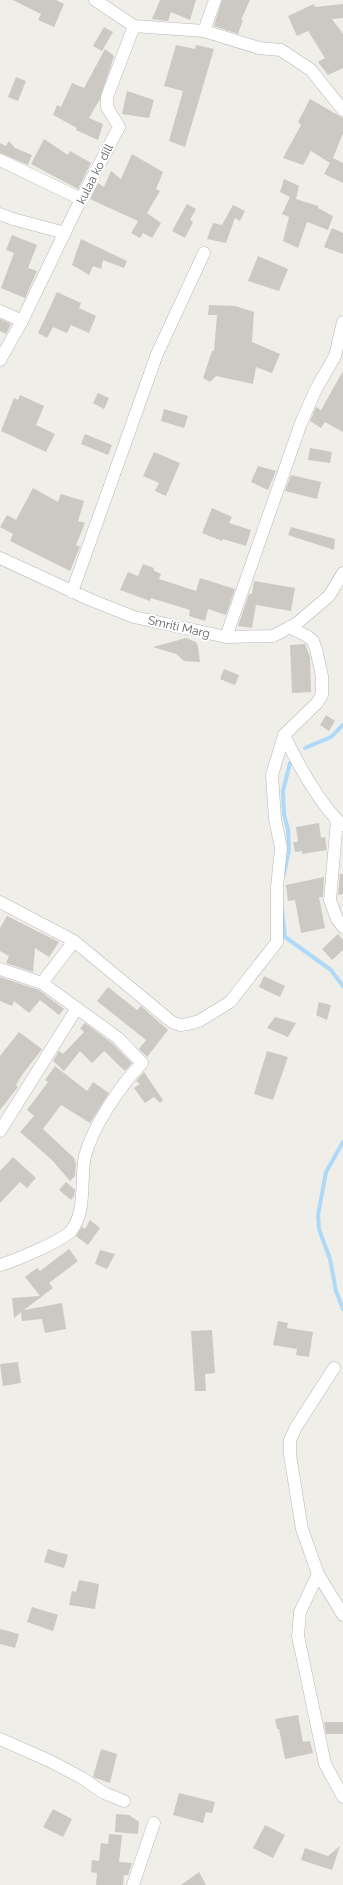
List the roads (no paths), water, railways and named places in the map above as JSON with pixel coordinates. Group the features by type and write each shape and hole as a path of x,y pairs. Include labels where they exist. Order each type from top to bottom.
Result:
{"street":[{"path":"96,0 134,26 204,32 259,48 281,50 311,70 343,110"},
{"path":"204,32 215,0"},
{"name":"kulaa ko dill","path":"0,360 22,321 38,283 65,233 80,199 119,127 107,107 107,97 134,26"},
{"path":"0,160 80,199"},
{"path":"0,214 65,233"},
{"path":"72,592 157,354 204,253"},
{"path":"0,311 22,321"},
{"path":"226,637 301,423 316,389 335,356 343,322"},
{"name":"Smriti Marg","path":"0,558 72,592 134,617 226,637 273,636 296,624 329,596 343,573"},
{"path":"0,902 74,941 172,1022 188,1024 199,1021 230,1002 277,942 277,887 281,848 274,819 272,775 284,736 322,696 322,676 313,641 307,636 289,627"},
{"path":"284,736 305,774 340,823 330,900 337,919 343,927"},
{"path":"42,983 74,941"},
{"path":"0,969 42,983 118,1038 142,1063 131,1074 94,1130 85,1157 80,1213 71,1231 56,1241 0,1265"},
{"path":"0,1131 77,1008"},
{"path":"334,1368 296,1427 290,1440 290,1455 302,1529 318,1574 343,1615"},
{"path":"318,1574 300,1612 298,1636 325,1764 343,1797"},
{"path":"0,1739 50,1760 82,1778 104,1793 124,1801"},
{"path":"133,1885 154,1823"}],"waterway":[{"path":"305,748 331,737 343,725"},
{"path":"284,874 289,849 288,829 284,815 283,791 290,763"},
{"path":"282,910 285,937 331,970 343,986"},
{"path":"343,1142 326,1172 318,1215 319,1229 330,1259 336,1291 343,1309"}]}
